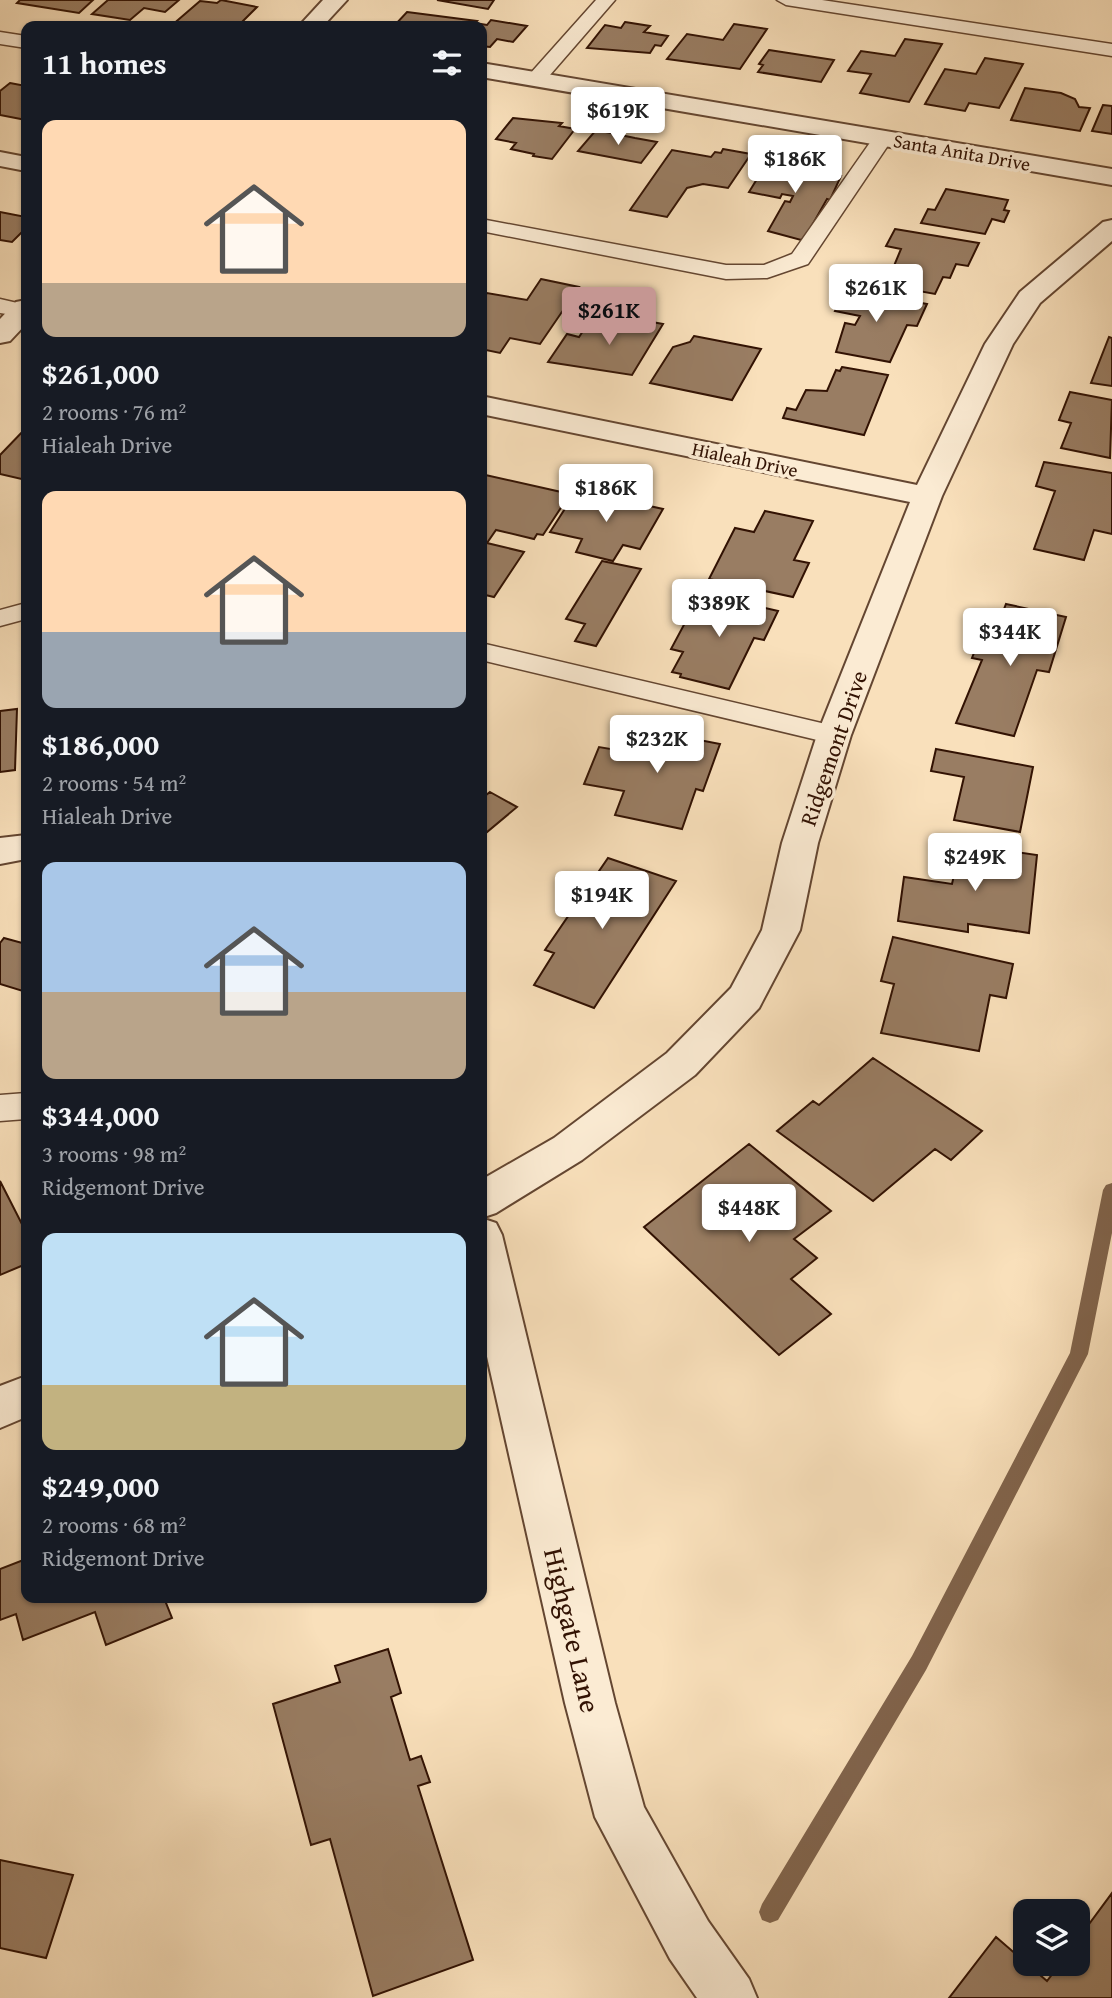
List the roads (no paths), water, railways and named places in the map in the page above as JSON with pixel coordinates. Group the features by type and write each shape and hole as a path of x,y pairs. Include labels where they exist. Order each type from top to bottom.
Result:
{"street":[{"path":"315,21 336,0"},
{"name":"Santa Anita Drive","path":"487,70 1112,177"},
{"path":"0,159 21,163"},
{"name":"Ridgemont Drive","path":"487,1198 568,1149 681,1064 745,998 781,930 800,843 834,735 927,496 999,344 1030,298 1112,228"},
{"path":"0,335 19,309"},
{"name":"Hialeah Drive","path":"487,406 927,496"},
{"path":"0,851 21,848"},
{"name":"Highgate Lane","path":"487,1261 590,1703 621,1817 689,1940 730,1998"},
{"path":"0,1408 21,1398"}],"lane":[{"path":"536,79 606,0"},
{"path":"786,0 1112,50"},
{"path":"0,38 21,42"},
{"path":"487,226 726,272 767,271 800,259 883,138"},
{"path":"0,618 21,612"},
{"path":"487,651 834,735"},
{"path":"0,1108 21,1106"}],"waterway":[{"path":"770,1912 919,1663 1079,1354 1112,1190"}]}
